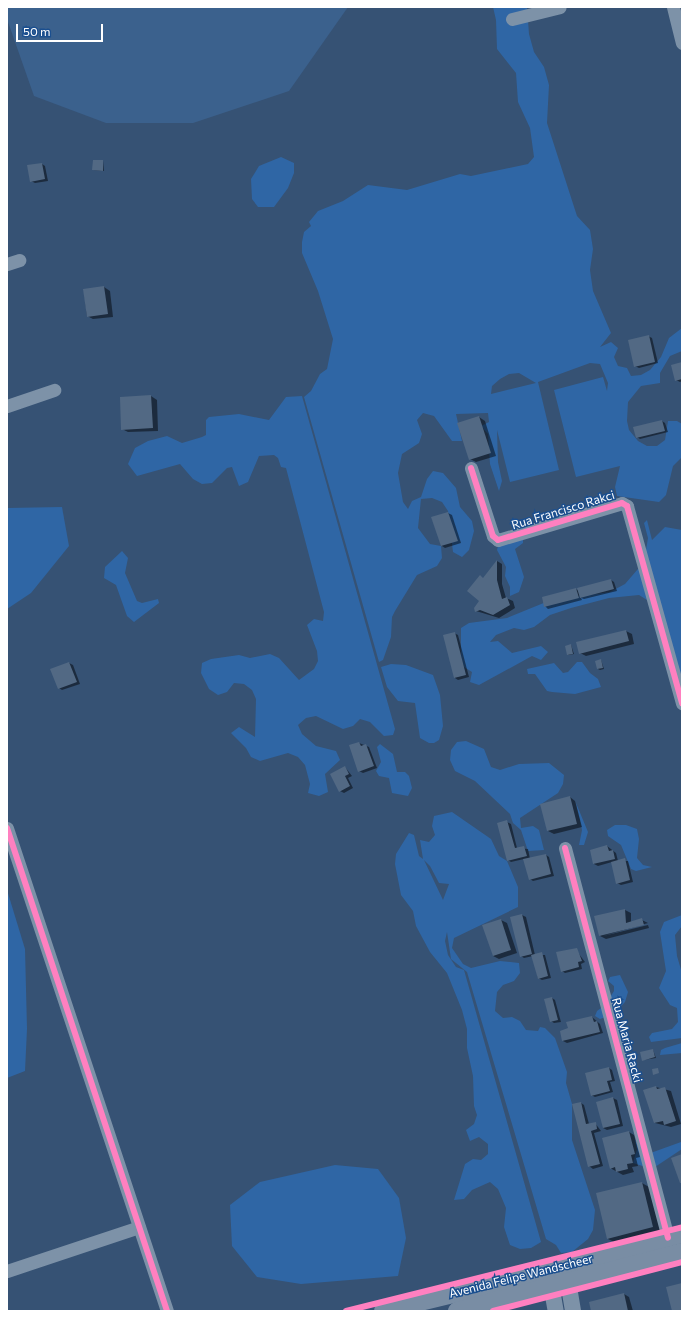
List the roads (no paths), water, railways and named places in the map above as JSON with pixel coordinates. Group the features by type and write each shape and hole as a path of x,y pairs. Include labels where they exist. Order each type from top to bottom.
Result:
{"main road":[{"name":"Avenida Felipe Wandscheer","path":"457,1311 675,1236"},
{"name":"Avenida Felipe Wandscheer","path":"384,1311 682,1252"}],"street":[{"path":"512,19 560,7"},
{"path":"673,7 682,43"},
{"path":"7,406 54,390"},
{"name":"Rua Francisco Rakci","path":"471,468 493,536 498,540 622,503 627,506 682,703"},
{"path":"7,828 167,1311"},
{"name":"Rua Maria Racki","path":"564,848 675,1236"},
{"path":"7,1271 139,1227"},
{"path":"556,1311 559,1276"},
{"path":"559,1276 573,1311"}]}
